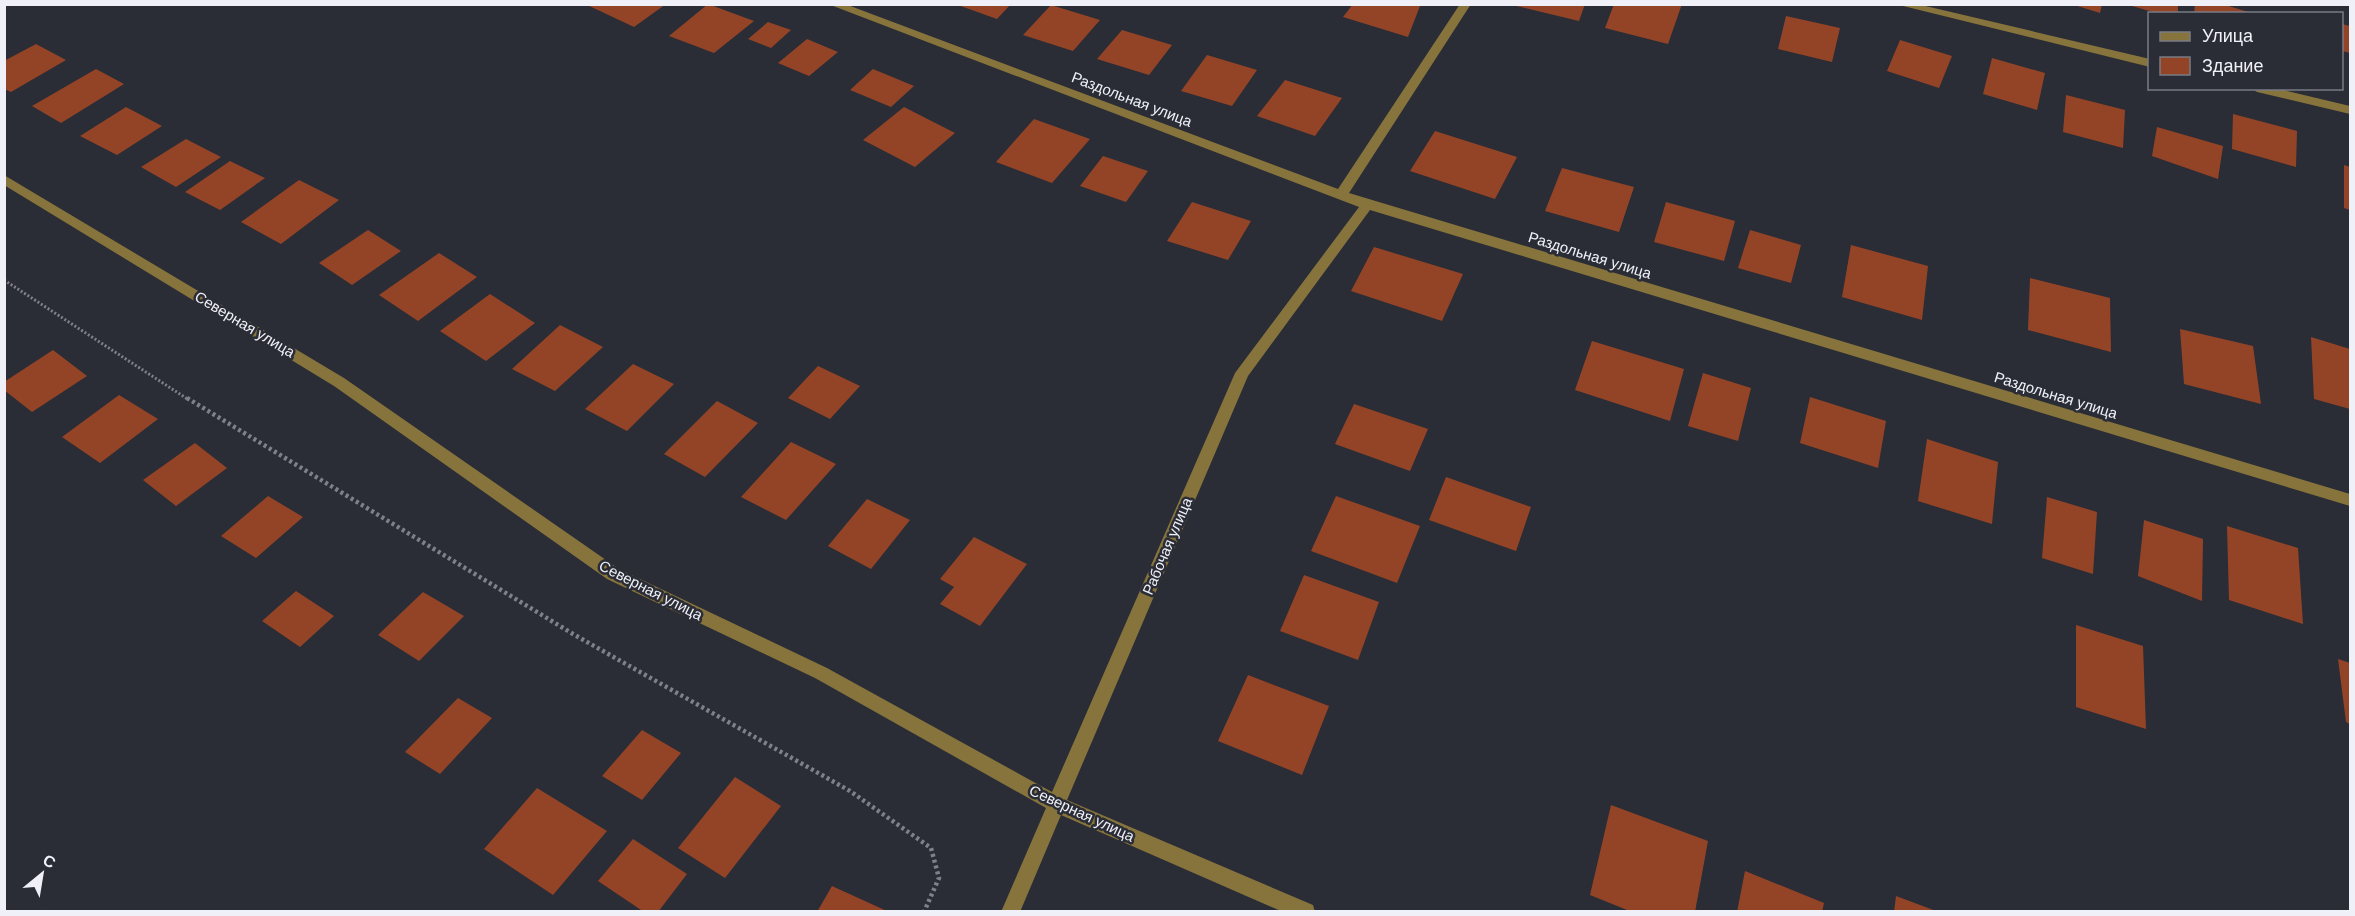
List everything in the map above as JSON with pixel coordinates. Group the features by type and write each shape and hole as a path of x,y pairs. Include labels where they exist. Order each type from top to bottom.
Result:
{"street":[{"name":"Раздольная улица","path":"833,4 1367,205 2350,500"},
{"path":"1341,195 1466,4"},
{"path":"1900,4 2148,63"},
{"path":"2266,90 2350,110"},
{"name":"Северная улица","path":"4,179 339,382 613,573 821,673 1056,804 1306,912"},
{"name":"Рабочая улица","path":"1010,912 1242,373 1367,205"}],"path":[{"path":"4,280 168,387 563,628 850,791 931,848 939,878 924,912"}],"building":[{"path":"585,4 666,4 634,27"},
{"path":"708,4 754,21 714,53 669,36"},
{"path":"955,4 1011,4 997,19"},
{"path":"1353,4 1415,4 1420,6 1408,37 1343,17"},
{"path":"1508,4 1585,4 1579,21"},
{"path":"1614,4 1682,4 1668,44 1605,28"},
{"path":"2071,4 2102,4 2100,13"},
{"path":"2125,4 2178,4 2178,12 2153,12"},
{"path":"2195,4 2222,4 2248,12 2194,12"},
{"path":"1051,5 1100,20 1073,51 1023,35"},
{"path":"1786,16 1840,28 1832,62 1778,49"},
{"path":"768,22 791,30 771,48 748,39"},
{"path":"2343,24 2350,26 2350,53 2343,51"},
{"path":"1122,30 1172,45 1149,75 1097,59"},
{"path":"807,39 838,52 809,76 778,63"},
{"path":"1900,40 1952,56 1939,88 1887,71"},
{"path":"36,44 66,60 11,92 4,89 4,61"},
{"path":"1207,55 1257,70 1232,106 1181,91"},
{"path":"1992,58 2045,73 2037,110 1983,94"},
{"path":"96,69 124,84 61,123 32,106"},
{"path":"873,69 914,86 891,107 850,90"},
{"path":"1285,80 1342,98 1315,136 1257,116"},
{"path":"2066,95 2125,110 2123,148 2063,132"},
{"path":"126,107 162,126 117,155 80,136"},
{"path":"904,107 955,133 915,167 863,140"},
{"path":"2233,114 2297,131 2296,167 2232,149"},
{"path":"1034,119 1090,139 1052,183 996,162"},
{"path":"2157,127 2223,146 2218,179 2152,156"},
{"path":"1435,131 1517,157 1495,199 1410,171"},
{"path":"186,139 221,157 176,187 141,167"},
{"path":"1103,156 1148,171 1126,202 1080,186"},
{"path":"230,161 265,178 220,210 185,192"},
{"path":"2344,165 2350,167 2350,210 2344,208"},
{"path":"1562,168 1634,187 1619,232 1545,211"},
{"path":"299,180 339,200 281,244 241,222"},
{"path":"1192,202 1251,221 1228,260 1167,241"},
{"path":"1666,202 1735,221 1724,261 1654,242"},
{"path":"368,230 401,251 352,285 319,263"},
{"path":"1750,230 1801,245 1791,283 1738,268"},
{"path":"1851,245 1928,266 1922,320 1842,297"},
{"path":"1374,247 1463,274 1442,321 1351,291"},
{"path":"439,253 477,277 418,321 379,295"},
{"path":"2030,278 2110,298 2111,352 2028,330"},
{"path":"490,294 535,323 486,361 440,331"},
{"path":"560,325 603,347 555,391 512,369"},
{"path":"2180,329 2253,346 2261,404 2184,384"},
{"path":"2311,337 2350,349 2350,409 2314,399"},
{"path":"1592,341 1684,369 1670,421 1575,390"},
{"path":"53,350 87,376 32,412 4,390 4,382"},
{"path":"633,364 674,384 627,431 585,409"},
{"path":"818,366 860,386 830,419 788,398"},
{"path":"1703,373 1751,388 1738,441 1688,426"},
{"path":"119,395 158,419 100,463 62,437"},
{"path":"1810,397 1886,421 1878,468 1800,443"},
{"path":"717,401 758,423 705,477 664,454"},
{"path":"1354,404 1428,429 1410,471 1335,444"},
{"path":"1927,439 1998,462 1992,524 1918,501"},
{"path":"791,442 836,464 786,520 741,497"},
{"path":"195,443 227,468 176,506 143,480"},
{"path":"1446,477 1531,507 1516,551 1429,520"},
{"path":"268,496 303,517 256,558 221,536"},
{"path":"1336,496 1420,526 1397,583 1311,551"},
{"path":"2047,497 2097,512 2093,574 2042,558"},
{"path":"867,499 910,520 871,569 828,546"},
{"path":"2144,520 2203,539 2202,601 2138,576"},
{"path":"2227,526 2298,548 2303,624 2229,600"},
{"path":"974,537 1027,564 980,626 940,604 954,587 940,579"},
{"path":"1304,575 1379,602 1358,660 1280,631"},
{"path":"296,591 334,616 300,647 262,621"},
{"path":"423,592 464,616 419,661 378,635"},
{"path":"2076,625 2143,646 2146,729 2076,707"},
{"path":"2338,659 2350,663 2350,724 2346,722"},
{"path":"1248,675 1329,706 1302,775 1218,741"},
{"path":"458,698 492,718 440,774 405,752"},
{"path":"642,730 681,753 642,800 602,776"},
{"path":"735,777 781,806 725,878 678,848"},
{"path":"537,788 607,831 553,895 484,849"},
{"path":"1611,805 1708,841 1695,912 1632,912 1590,895"},
{"path":"633,839 687,874 658,912 644,912 598,881"},
{"path":"1745,871 1824,903 1822,912 1737,912"},
{"path":"832,886 889,912 817,912"},
{"path":"1896,896 1936,911 1936,912 1894,912"}]}
